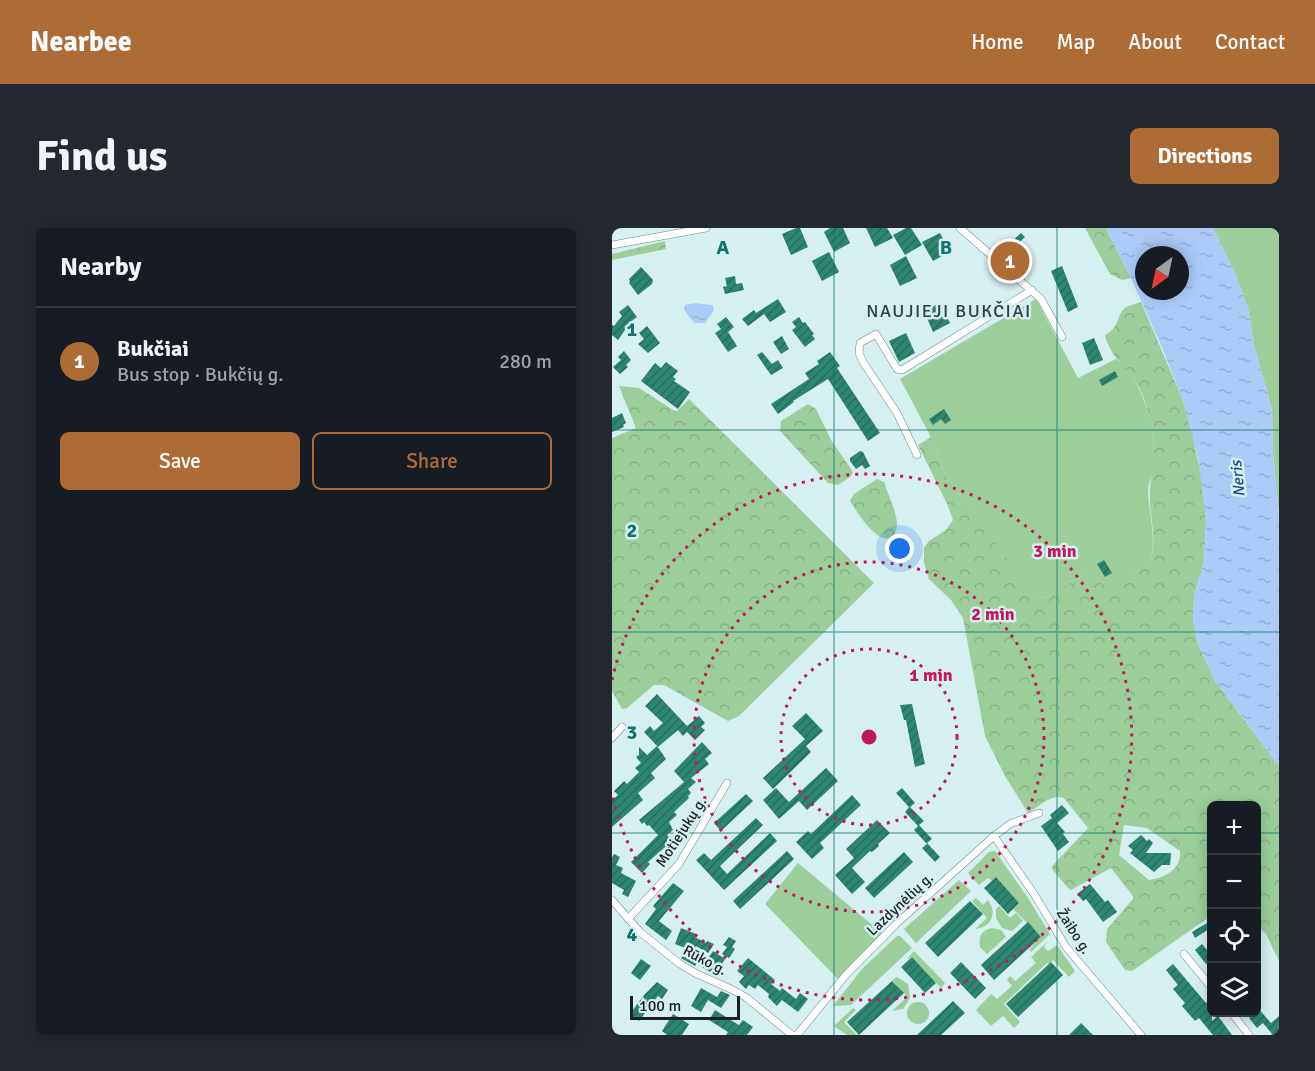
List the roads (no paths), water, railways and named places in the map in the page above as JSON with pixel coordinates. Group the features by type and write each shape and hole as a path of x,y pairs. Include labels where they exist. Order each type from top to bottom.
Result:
{"street":[{"path":"612,245 706,228"},
{"path":"960,228 1041,299 1062,337"},
{"path":"917,455 897,413 863,362 859,353 860,343 876,334 897,369 902,370 1032,290"},
{"path":"612,738 622,727"},
{"name":"Motiejukų g.","path":"628,919 679,864 727,783"},
{"name":"Lazdynėlių g.","path":"797,1035 846,976 896,925 994,836 1010,824 1039,813"},
{"name":"Žaibo g.","path":"994,836 1034,894 1066,947 1141,1035"},
{"name":"Rūko g.","path":"612,900 640,932 680,964 747,998 792,1035"},
{"path":"1184,954 1207,982"},
{"path":"1235,1017 1249,1035"}],"water":[{"name":"Neris","path":"1106,228 1213,228 1235,273 1248,309 1255,349 1272,410 1273,454 1279,515 1279,766 1215,681 1198,644 1193,619 1194,596 1204,561 1206,520 1198,457 1182,398 1141,300 1189,300 1189,246 1135,246 1135,287"},
{"path":"695,303 712,305 714,310 705,323 694,323 684,310 685,305"}],"place":[{"name":"Bukčiai","path":"1010,261"}],"district":[{"name":"NAUJIEJI BUKČIAI","path":"949,311"}]}
